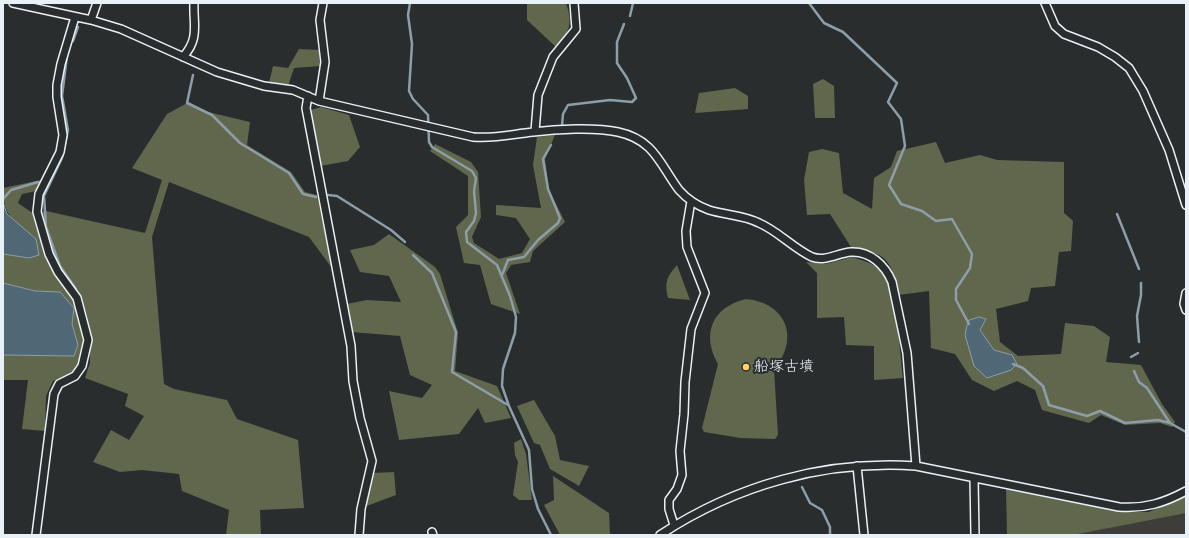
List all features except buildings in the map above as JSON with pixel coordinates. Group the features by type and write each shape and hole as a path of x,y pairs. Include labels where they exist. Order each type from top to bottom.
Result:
{"street":[{"path":"13,3 91,20 121,29 217,72 264,86 293,90 319,101 433,127 486,138 535,131 602,130 619,132 653,150 680,190 691,201 710,210 757,222 814,257 826,258 851,252 864,253 874,259 887,271 892,282 907,353 916,466"},
{"path":"91,20 98,3"},
{"path":"183,56 190,49 195,34 196,26 193,18 194,3"},
{"path":"319,101 325,62 320,20 323,3"},
{"path":"535,131 538,95 553,57 576,29 574,3"},
{"path":"1045,3 1055,26 1064,34 1098,47 1115,57 1129,68 1143,91 1169,150 1186,205"},
{"path":"36,535 54,394 59,384 75,376 82,366 88,340 77,298 58,272 49,254 37,212 39,194 60,152 63,136 57,97 57,85 60,64 75,17"},
{"path":"308,96 306,108 323,208 351,346 353,381 360,418 372,461 360,509 359,535"},
{"path":"674,526 669,508 669,500 677,489 682,475 680,451 690,336 705,293 687,247 686,231 691,201"},
{"path":"1186,293 1184,304 1186,310"},
{"path":"660,535 720,501 755,488 791,477 857,466 886,464 916,466 1119,507 1134,508 1158,504 1186,491"},
{"path":"857,466 864,535"},
{"path":"974,478 975,535"}],"shaded area":[{"path":"1186,495 1186,535 1073,535 1125,524 1125,512 1149,512"}],"green space":[{"path":"527,3 566,3 570,22 569,27 556,47 527,20"},
{"path":"299,49 319,50 320,66 294,68 288,86 269,83 273,66 288,68"},
{"path":"823,79 834,86 835,118 815,118 813,84"},
{"path":"735,88 748,96 748,109 695,113 699,93"},
{"path":"189,102 208,112 250,122 247,145 291,172 305,192 317,195 332,268 309,237 169,182 152,237 164,384 174,389 227,400 237,419 298,440 304,508 260,510 261,535 226,535 229,510 182,491 179,474 142,470 120,472 93,462 111,430 129,440 144,416 125,406 128,394 85,378 90,363 90,344 74,374 53,381 46,396 45,431 22,429 28,380 3,380 3,355 74,356 78,345 72,324 74,308 60,292 35,291 3,283 3,254 29,258 36,239 16,223 8,213 5,206 3,188 41,180 36,191 22,194 18,203 34,214 46,211 145,233 162,180 132,168 167,114"},
{"path":"321,107 349,115 360,147 348,161 320,166 311,110"},
{"path":"555,135 545,159 549,190 565,222 533,251 530,262 511,265 506,273 520,314 491,304 480,265 464,263 456,227 468,215 468,176 430,151 435,144 471,162 478,172 481,217 472,237 474,243 499,259 522,253 530,239 516,218 496,215 496,205 541,208 533,165 537,137"},
{"path":"936,142 945,163 980,155 997,160 1064,162 1064,213 1073,221 1071,251 1059,252 1055,286 1031,288 1028,301 996,309 1000,342 1018,356 1061,354 1065,323 1094,326 1110,337 1106,362 1141,365 1162,404 1175,422 1172,427 1160,423 1125,425 1101,415 1089,423 1042,410 1035,390 1017,381 994,391 972,380 955,354 931,348 929,291 898,295 893,273 886,260 873,252 851,247 830,214 807,215 804,180 809,152 822,149 839,153 843,193 872,209 874,178 891,167 897,151","holes":["979,317 986,319 980,330 994,350 1011,355 974,366"]},
{"path":"389,234 435,267 440,274 458,333 455,371 497,386 511,418 485,423 478,408 459,434 399,440 389,391 422,398 432,385 410,375 400,336 352,332 347,304 367,300 401,302 389,276 360,272 350,250 374,245"},
{"path":"852,257 874,265 880,270 886,279 897,321 903,378 874,380 874,346 846,345 844,317 817,318 817,273 806,262 825,264"},
{"path":"677,265 690,300 668,298 666,288 667,280"},
{"path":"746,299 760,302 771,307 780,315 785,324 787,335 786,346 782,358 774,369 778,435 775,439 740,438 704,432 702,428 718,364 710,342 710,332 713,323 725,308"},
{"path":"534,400 555,436 560,460 589,466 579,486 550,469 540,445 534,443 517,406"},
{"path":"521,439 526,454 532,500 519,500 513,495 518,462 515,455 514,443"},
{"path":"394,472 396,495 364,507 372,473"},
{"path":"553,476 609,513 610,535 560,535 544,505 554,500"},
{"path":"1006,488 1125,512 1149,512 1186,495 1186,513 1073,535 1007,535"}],"water":[{"path":"3,202 7,214 36,239 39,255 29,258 3,254"},
{"path":"3,283 35,291 60,292 74,308 72,324 78,345 74,356 3,355"},
{"path":"979,317 986,319 980,330 994,350 1012,355 1017,364 1011,370 987,378 974,366 965,335 968,321"}],"waterway":[{"path":"410,3 408,15 412,44 409,91 413,99 428,115 429,142 432,147 472,171 476,178 474,191 476,213 474,221 466,232 467,242 497,265 510,296 516,317 515,333 503,369 502,386 509,406 529,450 532,489 538,509 551,535"},
{"path":"630,16 633,3"},
{"path":"809,3 824,23 843,32 897,83 888,102 901,119 905,146 889,185 901,204 922,211 936,221 952,219 972,254 970,268 956,289 956,300 969,324"},
{"path":"562,126 563,114 568,105 610,100 632,102 636,98 627,78 617,63 617,42 624,24"},
{"path":"73,41 78,27"},
{"path":"67,56 62,96 68,130 62,158 44,196 46,227 60,266 76,289"},
{"path":"193,75 187,103 212,115 240,143 289,173 303,194 316,197"},
{"path":"502,275 508,260 524,257 538,240 558,223 560,218 548,189 543,159 551,145"},
{"path":"3,199 11,190 38,182"},
{"path":"328,195 337,196 391,230 405,242"},
{"path":"1117,214 1139,269"},
{"path":"413,255 432,273 456,332 452,372 508,405"},
{"path":"1139,342 1137,316 1141,295 1141,283"},
{"path":"1131,357 1138,353"},
{"path":"1013,364 1023,368 1043,386 1049,405 1087,416 1100,411 1125,423 1158,420 1170,423 1186,432"},
{"path":"1134,371 1139,382 1147,388 1170,423"},
{"path":"802,487 810,503 822,510 830,527 830,535"}],"place":[{"name":"船塚古墳","path":"746,367"}]}
